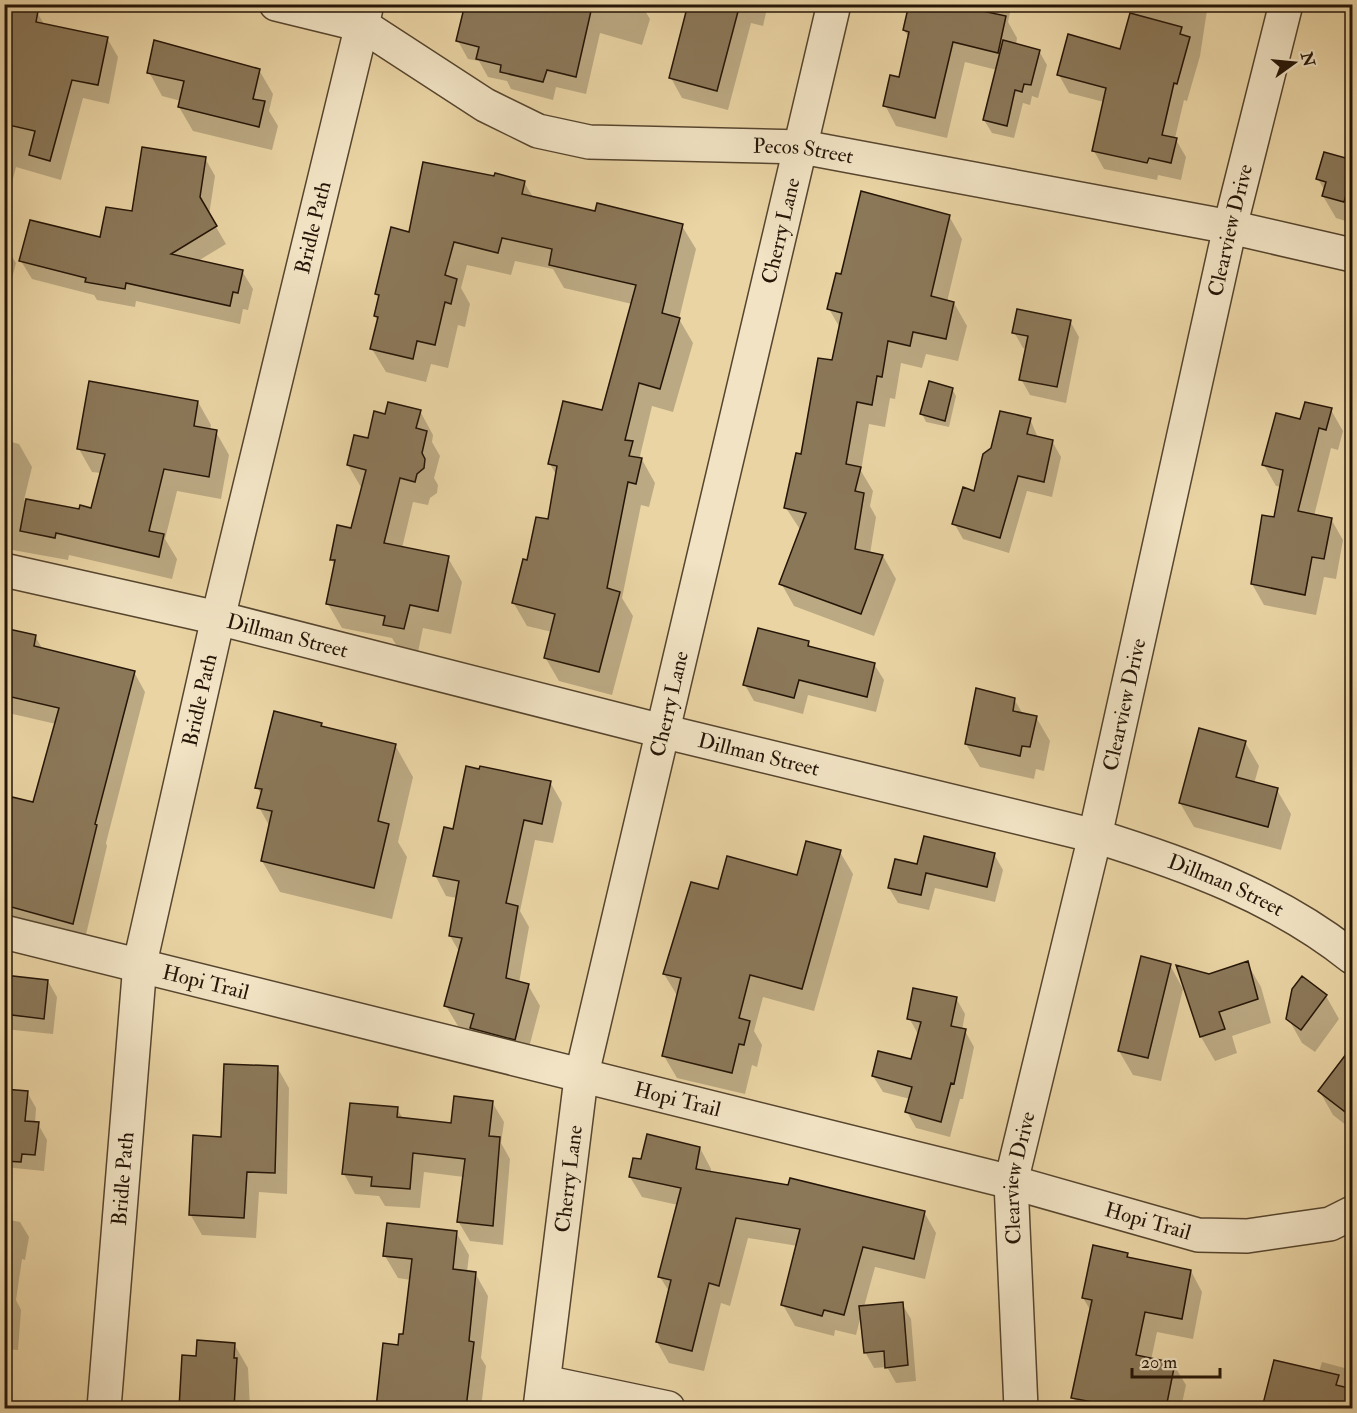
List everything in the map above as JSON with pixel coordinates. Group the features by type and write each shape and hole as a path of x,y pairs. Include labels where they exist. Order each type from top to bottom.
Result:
{"street":[{"name":"Pecos Street","path":"276,4 365,15 485,105 538,131 589,142 801,147 1230,227 1353,255"},
{"name":"Cherry Lane","path":"542,1395 581,1077 834,4"},
{"name":"Clearview Drive","path":"1021,1408 1011,1182 1095,836 1230,227 1286,4"},
{"name":"Bridle Path","path":"104,1408 140,963 218,618 365,15"},
{"name":"Dillman Street","path":"4,570 218,618 662,731 1095,836 1162,856 1236,887 1291,915 1353,957"},
{"name":"Hopi Trail","path":"4,932 140,963 581,1077 1011,1182 1198,1235 1247,1236 1330,1224 1353,1213"},
{"path":"542,1395 668,1408"}],"building":[{"path":"4,4 38,11 36,22 108,37 98,85 72,80 50,161 29,155 35,131 4,124"},
{"path":"465,4 558,4 591,11 576,77 547,70 543,82 500,72 501,65 476,59 479,47 456,41"},
{"path":"688,4 740,4 717,91 669,78"},
{"path":"909,4 950,4 1006,16 998,53 953,42 935,118 883,106 890,75 899,77 909,32 903,30"},
{"path":"1130,13 1182,27 1180,34 1190,37 1177,84 1174,83 1162,135 1177,138 1171,163 1149,158 1147,163 1092,151 1106,88 1057,75 1068,34 1120,49"},
{"path":"154,40 260,69 253,99 265,101 259,127 178,107 184,81 147,73"},
{"path":"1003,40 1040,50 1031,85 1024,84 1022,92 1015,90 1007,126 983,120"},
{"path":"142,147 206,157 200,197 217,226 171,254 243,270 238,293 233,292 230,306 126,283 125,289 85,282 86,278 19,261 30,220 100,237 106,207 132,211"},
{"path":"1324,152 1353,160 1353,193 1347,192 1344,202 1322,196 1326,182 1316,179"},
{"path":"423,162 494,176 495,173 525,181 522,194 595,211 597,203 683,224 662,313 680,318 660,389 639,383 625,440 633,441 629,456 642,458 636,484 628,482 607,588 620,592 599,672 544,658 555,614 512,603 523,559 527,560 536,517 548,519 557,466 548,464 563,401 602,410 636,285 549,265 552,249 502,238 498,253 454,242 445,275 457,279 451,304 445,302 435,345 417,341 413,359 370,349 378,317 374,316 379,295 375,294 391,227 409,232"},
{"path":"861,191 950,215 931,296 954,302 946,339 913,332 910,346 888,341 882,377 877,376 872,405 857,402 846,464 861,467 855,491 864,493 855,549 883,555 861,614 779,584 806,513 784,508 796,453 801,454 818,358 832,360 842,313 827,309 836,273 841,274"},
{"path":"1017,309 1071,320 1057,387 1019,380 1028,336 1012,333"},
{"path":"89,381 198,401 194,426 217,430 209,477 164,469 149,531 164,534 159,557 56,533 55,538 20,531 26,499 79,509 80,505 91,508 105,454 77,449"},
{"path":"929,381 953,388 945,421 920,414"},
{"path":"388,402 421,410 416,428 427,431 422,453 425,459 424,468 417,474 415,482 400,478 384,543 449,556 438,611 410,605 404,629 383,625 385,616 326,604 335,560 330,560 337,525 351,528 366,470 347,465 354,435 368,438 374,411 385,414"},
{"path":"1305,402 1332,408 1326,430 1319,428 1298,511 1332,518 1324,559 1312,557 1305,595 1251,584 1262,515 1274,517 1283,470 1262,465 1276,413 1300,419"},
{"path":"1000,411 1031,418 1027,434 1053,440 1044,482 1018,476 1000,538 952,524 963,487 974,491 983,454 991,448"},
{"path":"4,628 36,635 34,646 135,671 95,824 97,825 73,924 4,905 4,809 9,810 12,797 33,802 59,708 7,696"},
{"path":"758,628 809,641 808,646 875,663 867,697 799,680 794,698 743,685"},
{"path":"976,688 1015,698 1013,711 1037,716 1030,747 1022,746 1020,756 965,744"},
{"path":"274,711 322,723 321,726 396,744 378,821 389,824 374,888 261,861 272,811 257,808 262,789 255,788"},
{"path":"1199,728 1246,741 1236,777 1278,788 1268,827 1179,803"},
{"path":"466,766 479,769 480,766 551,781 542,824 524,820 506,903 518,906 506,978 529,984 515,1040 470,1028 474,1014 444,1006 462,938 449,936 459,881 433,876 444,827 453,829"},
{"path":"924,836 995,853 987,887 926,873 921,895 888,888 895,859 917,864"},
{"path":"806,841 841,850 802,989 750,975 739,1018 750,1021 744,1045 739,1044 732,1073 662,1056 681,978 663,974 691,882 718,889 727,856 797,875"},
{"path":"1141,956 1171,964 1148,1058 1118,1051"},
{"path":"1248,961 1258,999 1219,1012 1225,1029 1200,1037 1176,965 1209,974"},
{"path":"4,975 48,980 44,1019 4,1014"},
{"path":"1302,976 1327,995 1301,1030 1286,1019 1292,989"},
{"path":"913,988 957,997 951,1026 966,1029 954,1084 951,1083 941,1122 905,1112 912,1087 872,1076 878,1051 911,1059 921,1022 907,1019"},
{"path":"1353,1045 1353,1118 1318,1091"},
{"path":"224,1064 278,1066 275,1173 247,1172 244,1218 189,1215 193,1135 221,1137"},
{"path":"4,1089 28,1091 25,1121 39,1122 35,1155 22,1154 21,1162 4,1161"},
{"path":"454,1096 493,1101 489,1136 500,1137 493,1226 457,1222 465,1159 413,1153 410,1189 371,1186 372,1177 342,1174 350,1103 398,1107 397,1117 451,1123"},
{"path":"647,1134 700,1147 696,1169 788,1185 790,1178 925,1211 914,1259 863,1247 844,1315 824,1310 822,1316 781,1305 800,1229 736,1218 719,1286 709,1283 692,1351 656,1342 671,1280 658,1277 681,1188 629,1177 633,1158 641,1159"},
{"path":"387,1223 457,1231 453,1269 476,1272 469,1341 474,1342 466,1408 376,1408 383,1343 398,1345 399,1334 403,1334 412,1259 383,1256"},
{"path":"1093,1245 1128,1253 1127,1257 1191,1270 1182,1319 1145,1312 1136,1355 1175,1363 1166,1408 1124,1408 1071,1398 1092,1300 1082,1298"},
{"path":"903,1302 908,1365 885,1368 884,1351 864,1353 859,1306"},
{"path":"197,1340 235,1343 234,1358 237,1358 234,1408 179,1408 182,1355 196,1356"},
{"path":"1274,1360 1339,1375 1336,1385 1353,1389 1353,1408 1262,1408"}]}
